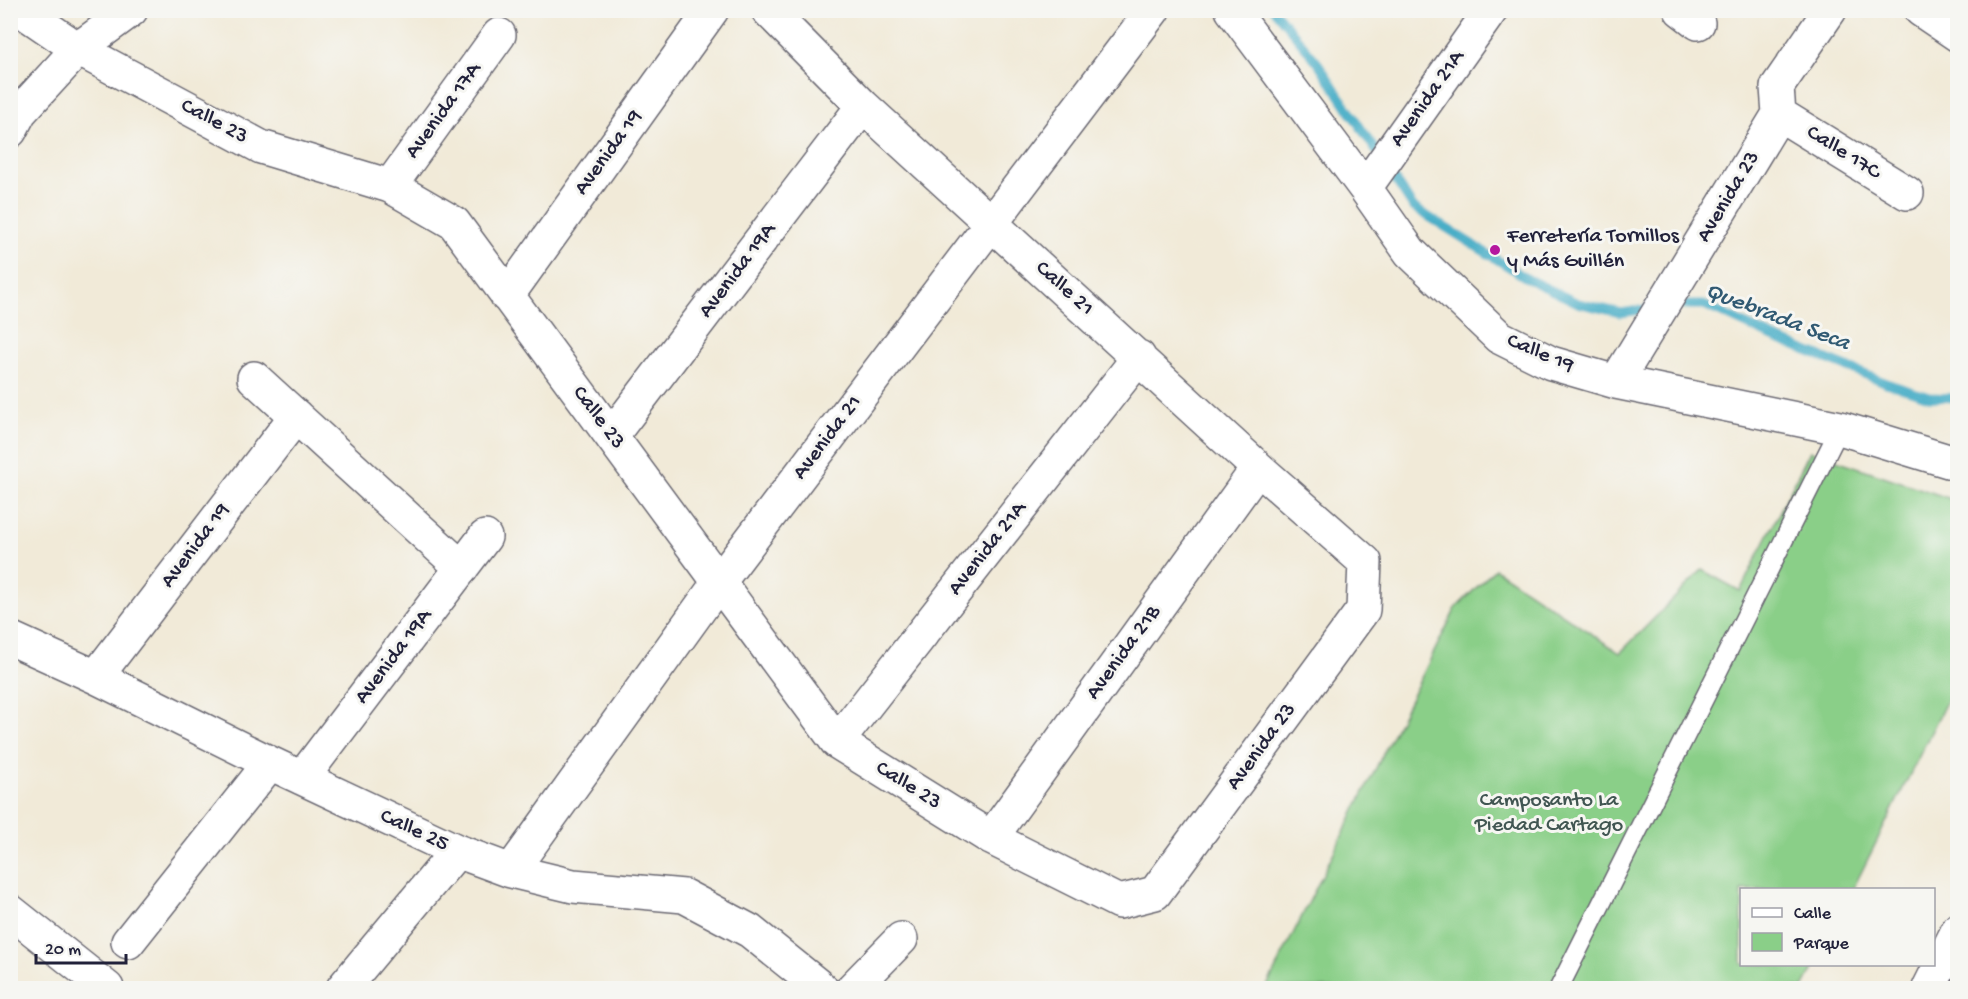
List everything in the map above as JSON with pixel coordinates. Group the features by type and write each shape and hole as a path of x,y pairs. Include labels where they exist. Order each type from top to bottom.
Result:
{"street":[{"name":"Calle 23","path":"21,10 78,49 261,147 390,186 454,223 837,742 991,838 1119,902"},
{"path":"10,131 20,112 78,49 131,10"},
{"name":"Avenida 19","path":"507,296 712,10"},
{"name":"Calle 21","path":"768,10 863,106 1258,468 1365,562"},
{"name":"Avenida 21","path":"511,871 719,582 1153,10"},
{"name":"Calle 19","path":"1232,10 1410,252 1499,337 1551,363 1616,382 1840,428 1958,464"},
{"name":"Avenida 21A","path":"1365,188 1491,10"},
{"path":"1779,114 1777,87 1830,10"},
{"path":"1921,10 1958,35"},
{"name":"Avenida 17A","path":"390,186 499,36"},
{"name":"Avenida 19A","path":"612,435 863,106"},
{"name":"Calle 17C","path":"1779,114 1907,193"},
{"name":"Avenida 23","path":"1616,382 1779,114"},
{"name":"Avenida 21A","path":"837,742 1139,357"},
{"path":"254,378 462,568"},
{"name":"Avenida 19","path":"96,677 296,416"},
{"name":"Avenida 21B","path":"991,838 1258,468"},
{"name":"Avenida 19A","path":"302,778 485,537"},
{"name":"Avenida 23","path":"1119,902 1155,893 1363,610 1365,562"},
{"name":"Calle 25","path":"10,638 457,851 511,871 573,886 684,896 750,931 821,988"},
{"path":"128,942 270,763"},
{"path":"343,988 457,851"},
{"path":"10,911 107,988"},
{"path":"1929,988 1958,930"},
{"path":"853,988 901,939"}],"lane":[{"path":"1559,988 1840,428"}],"green space":[{"name":"Camposanto La Piedad Cartago","path":"1810,451 1957,501 1957,680 1853,888 1740,888 1740,966 1814,966 1803,988 1266,988 1456,608 1495,569 1620,653 1702,570 1740,591"}],"waterway":[{"name":"Quebrada Seca","path":"1274,10 1318,63 1413,207 1528,279 1578,303 1621,313 1653,308"},
{"name":"Quebrada Seca","path":"1672,305 1704,305 1777,339 1889,384 1929,397 1958,398"}],"place":[{"name":"Ferretería Tornillos y Más Guillén","path":"1495,250"}]}
